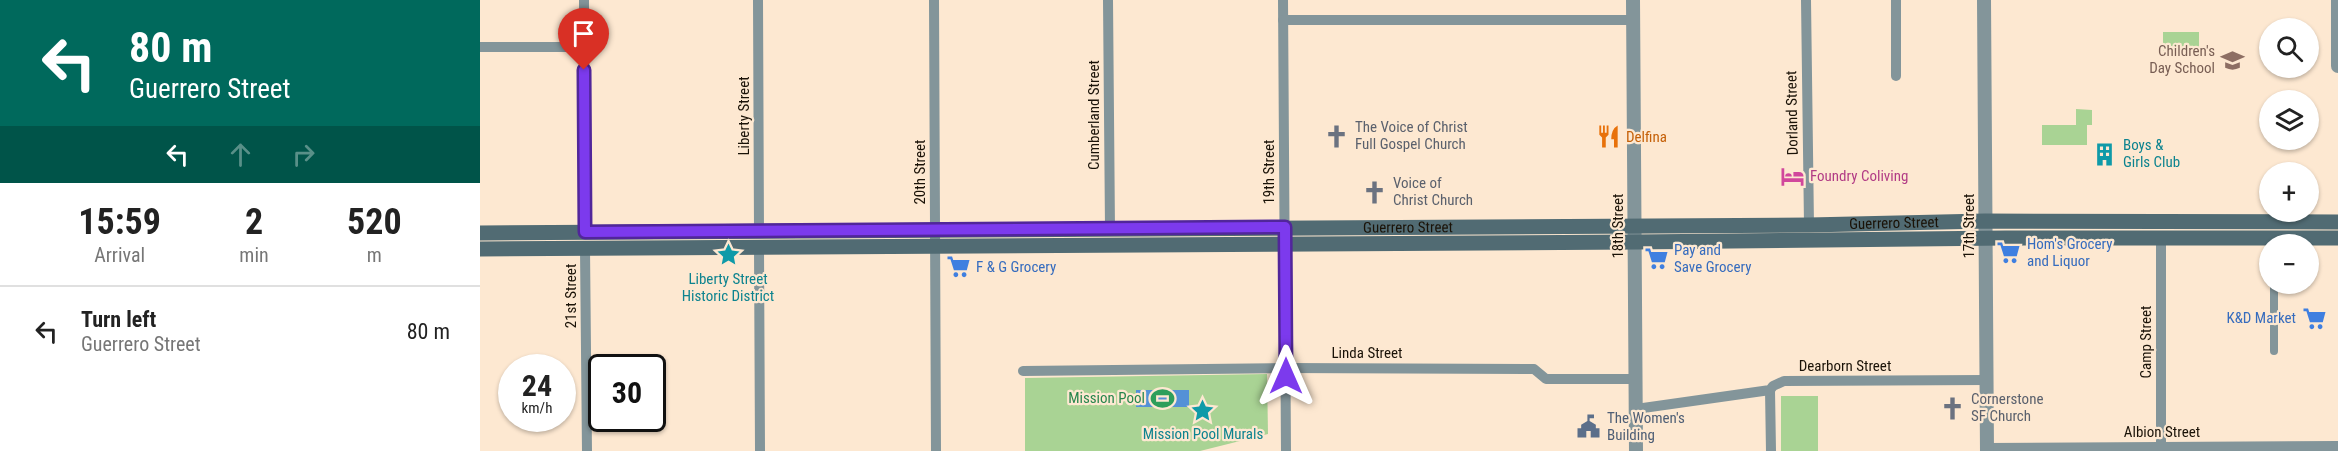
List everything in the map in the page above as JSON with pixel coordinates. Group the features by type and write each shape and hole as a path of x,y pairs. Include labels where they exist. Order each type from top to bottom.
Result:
{"main road":[{"name":"Guerrero Street","path":"480,233 1809,225 1985,221 2338,222"},
{"name":"Guerrero Street","path":"480,249 1285,243 1635,243 2161,237 2259,240"},
{"name":"Guerrero Street","path":"2319,239 2338,238"}],"street":[{"path":"584,0 585,232"},
{"name":"Liberty Street","path":"758,0 759,232"},
{"name":"20th Street","path":"934,0 936,451"},
{"name":"Cumberland Street","path":"1108,0 1110,229"},
{"name":"19th Street","path":"1283,0 1286,451"},
{"name":"18th Street","path":"1633,0 1636,451"},
{"name":"Dorland Street","path":"1806,0 1809,225"},
{"path":"1896,0 1896,76"},
{"name":"17th Street","path":"1984,0 1987,450"},
{"path":"2337,0 2338,66"},
{"path":"1283,20 1633,20"},
{"path":"480,47 584,47"},
{"name":"Camp Street","path":"2161,237 2161,447"},
{"path":"759,248 760,451"},
{"name":"21st Street","path":"585,249 587,451"},
{"path":"2274,294 2274,351"},
{"name":"Linda Street","path":"1023,371 1285,368 1534,369 1545,378 1636,380"},
{"name":"Dearborn Street","path":"1636,409 1770,390 1784,381 1986,380"},
{"path":"1770,390 1771,451"},
{"name":"Albion Street","path":"1987,450 2338,446"}],"green space":[{"path":"2163,32 2199,32 2199,52 2163,52"},
{"path":"2076,109 2092,110 2092,125 2087,125 2087,145 2042,145 2042,125 2076,125"},
{"path":"1267,374 1268,434 1200,451 1025,451 1025,378"},
{"path":"1781,396 1818,396 1818,451 1781,451"}],"water":[{"name":"Mission Pool","path":"1136,390 1189,390 1189,407 1136,407"}],"place":[{"name":"Children's Day School","path":"2233,60"},
{"name":"The Voice of Christ Full Gospel Church","path":"1337,136"},
{"name":"Delfina","path":"1608,137"},
{"name":"Boys & Girls Club","path":"2105,154"},
{"name":"Foundry Coliving","path":"1792,176"},
{"name":"Voice of Christ Church","path":"1375,192"},
{"name":"Hom's Grocery and Liquor","path":"2009,253"},
{"name":"Liberty Street Historic District","path":"728,255"},
{"name":"Pay and Save Grocery","path":"1656,259"},
{"name":"F & G Grocery","path":"958,267"},
{"name":"K&D Market","path":"2314,318"},
{"name":"Mission Pool","path":"1163,398"},
{"name":"Cornerstone SF Church","path":"1953,408"},
{"name":"Mission Pool Murals","path":"1203,410"},
{"name":"The Women's Building","path":"1589,427"}],"route":[{"path":"584,70 585,232 1285,227 1286,376"}]}
